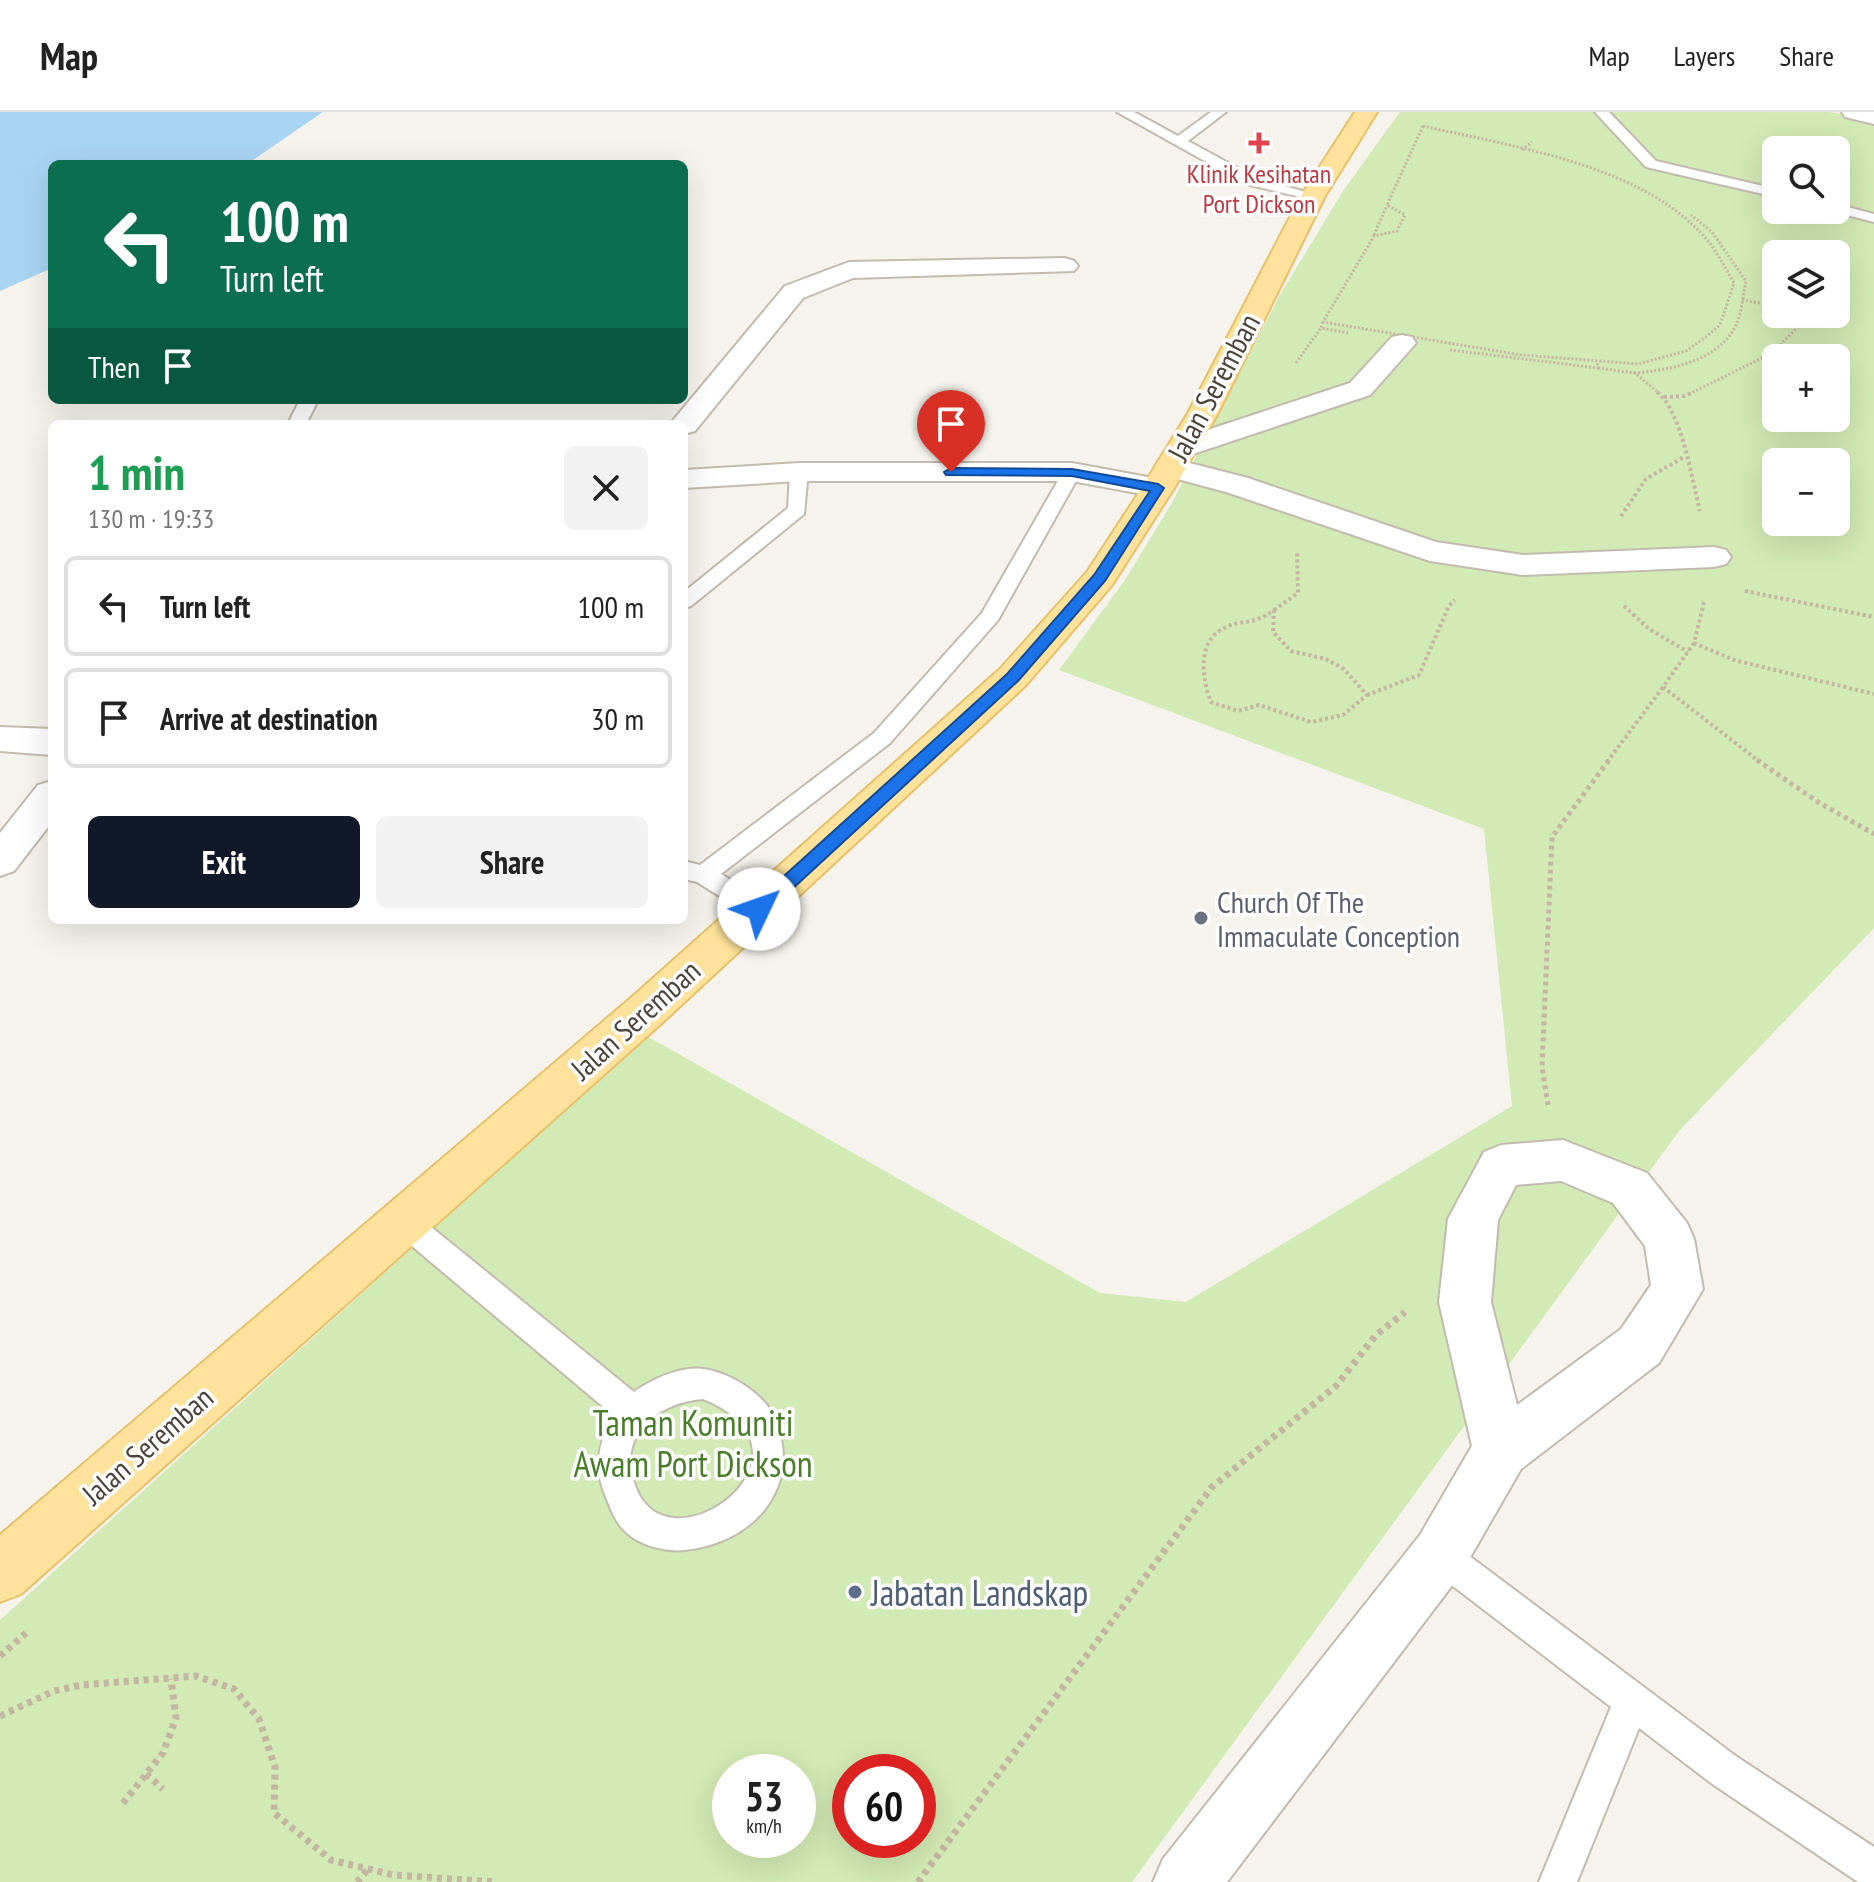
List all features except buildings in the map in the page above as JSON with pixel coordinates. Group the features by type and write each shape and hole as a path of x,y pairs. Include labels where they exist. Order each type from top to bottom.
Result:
{"main road":[{"name":"Jalan Seremban","path":"0,1573 759,909 1013,677 1100,578 1170,468 1313,196 1366,112"}],"street":[{"path":"1853,112 1874,117"},
{"path":"688,420 794,292 820,280 849,270 1065,266"},
{"path":"1170,468 1360,389 1402,343"},
{"path":"688,479 799,472 1072,472 1170,468 1237,485 1430,551 1523,565 1712,571"},
{"path":"0,739 48,742"},
{"path":"0,861 48,799"},
{"path":"1186,1882 1440,1555 1501,1450 1640,1346 1677,1289 1669,1239 1630,1188 1563,1160 1501,1166 1473,1219 1465,1302 1501,1450"}],"lane":[{"path":"1124,112 1251,181 1313,196"},
{"path":"1179,142 1219,112"},
{"path":"1602,112 1651,164 1762,190"},
{"path":"1850,212 1874,218"},
{"path":"688,599 797,510 799,472"},
{"path":"759,909 694,872 882,738 991,616 1072,472"},
{"path":"404,1222 635,1413"},
{"path":"703,1384 727,1389 748,1402 762,1420 769,1444 767,1469 758,1493 740,1514 718,1529 691,1535 665,1533 641,1524 625,1506 615,1484 614,1459 620,1434 635,1413 654,1396 679,1386 703,1384"},
{"path":"1440,1555 1724,1770 1874,1870"},
{"path":"1558,1882 1632,1701"}],"path":[{"path":"1402,343 1598,365 1662,360 1686,351 1720,325 1734,283 1726,265 1679,213 1652,195 1617,178 1423,126 1374,236 1323,322 1598,365 1635,373 1669,369 1699,357 1723,340 1735,327 1746,281 1712,232 1673,201 1629,176"},
{"path":"1521,151 1532,142"},
{"path":"1374,236 1397,231 1405,215 1387,205"},
{"path":"1742,300 1762,304"},
{"path":"1664,397 1684,396 1772,353 1797,328"},
{"path":"1662,360 1669,369"},
{"path":"1563,1160 1547,1104 1542,1067 1552,837 1694,643 1712,571 1677,425 1664,397 1635,373"},
{"path":"1616,525 1627,501 1645,478 1664,464 1684,457"},
{"path":"1339,520 1305,535 1297,549 1298,593 1254,623 1223,628 1208,644 1203,661 1203,684 1211,702 1238,711 1259,705 1311,722 1343,715 1367,695 1419,675 1449,606 1487,559"},
{"path":"1712,571 1796,599 1874,617"},
{"path":"1274,609 1273,632 1291,651 1320,654 1341,664 1355,676 1367,695"},
{"path":"1694,643 1734,660 1874,694"},
{"path":"1663,687 1789,785 1874,834"},
{"path":"918,1882 1212,1487 1336,1386 1376,1335 1469,1263"},
{"path":"0,1716 54,1691 81,1685 196,1676 234,1689 259,1719 275,1767 274,1813 331,1860 369,1868 394,1878 496,1882"},
{"path":"123,1803 163,1753 176,1718 171,1679"},
{"path":"146,1774 163,1789"},
{"path":"357,1882 369,1868"}],"green space":[{"name":"Taman Komuniti Awam Port Dickson","path":"1400,112 1830,112 1874,121 1874,928 1679,1131 1132,1882 0,1882 0,1620 647,1036 1100,1293 1186,1302 1512,1106 1484,829 1059,670 1125,580 1173,501 1280,295 1343,191"}],"water":[{"path":"0,112 323,112 253,160 48,160 48,270 0,291"}],"place":[{"name":"Klinik Kesihatan Port Dickson","path":"1259,143"},
{"name":"Church Of The Immaculate Conception","path":"1201,918"},
{"name":"Jabatan Landskap","path":"855,1592"}],"route":[{"path":"759,909 1013,677 1100,578 1158,488 1072,472 951,472"}]}
